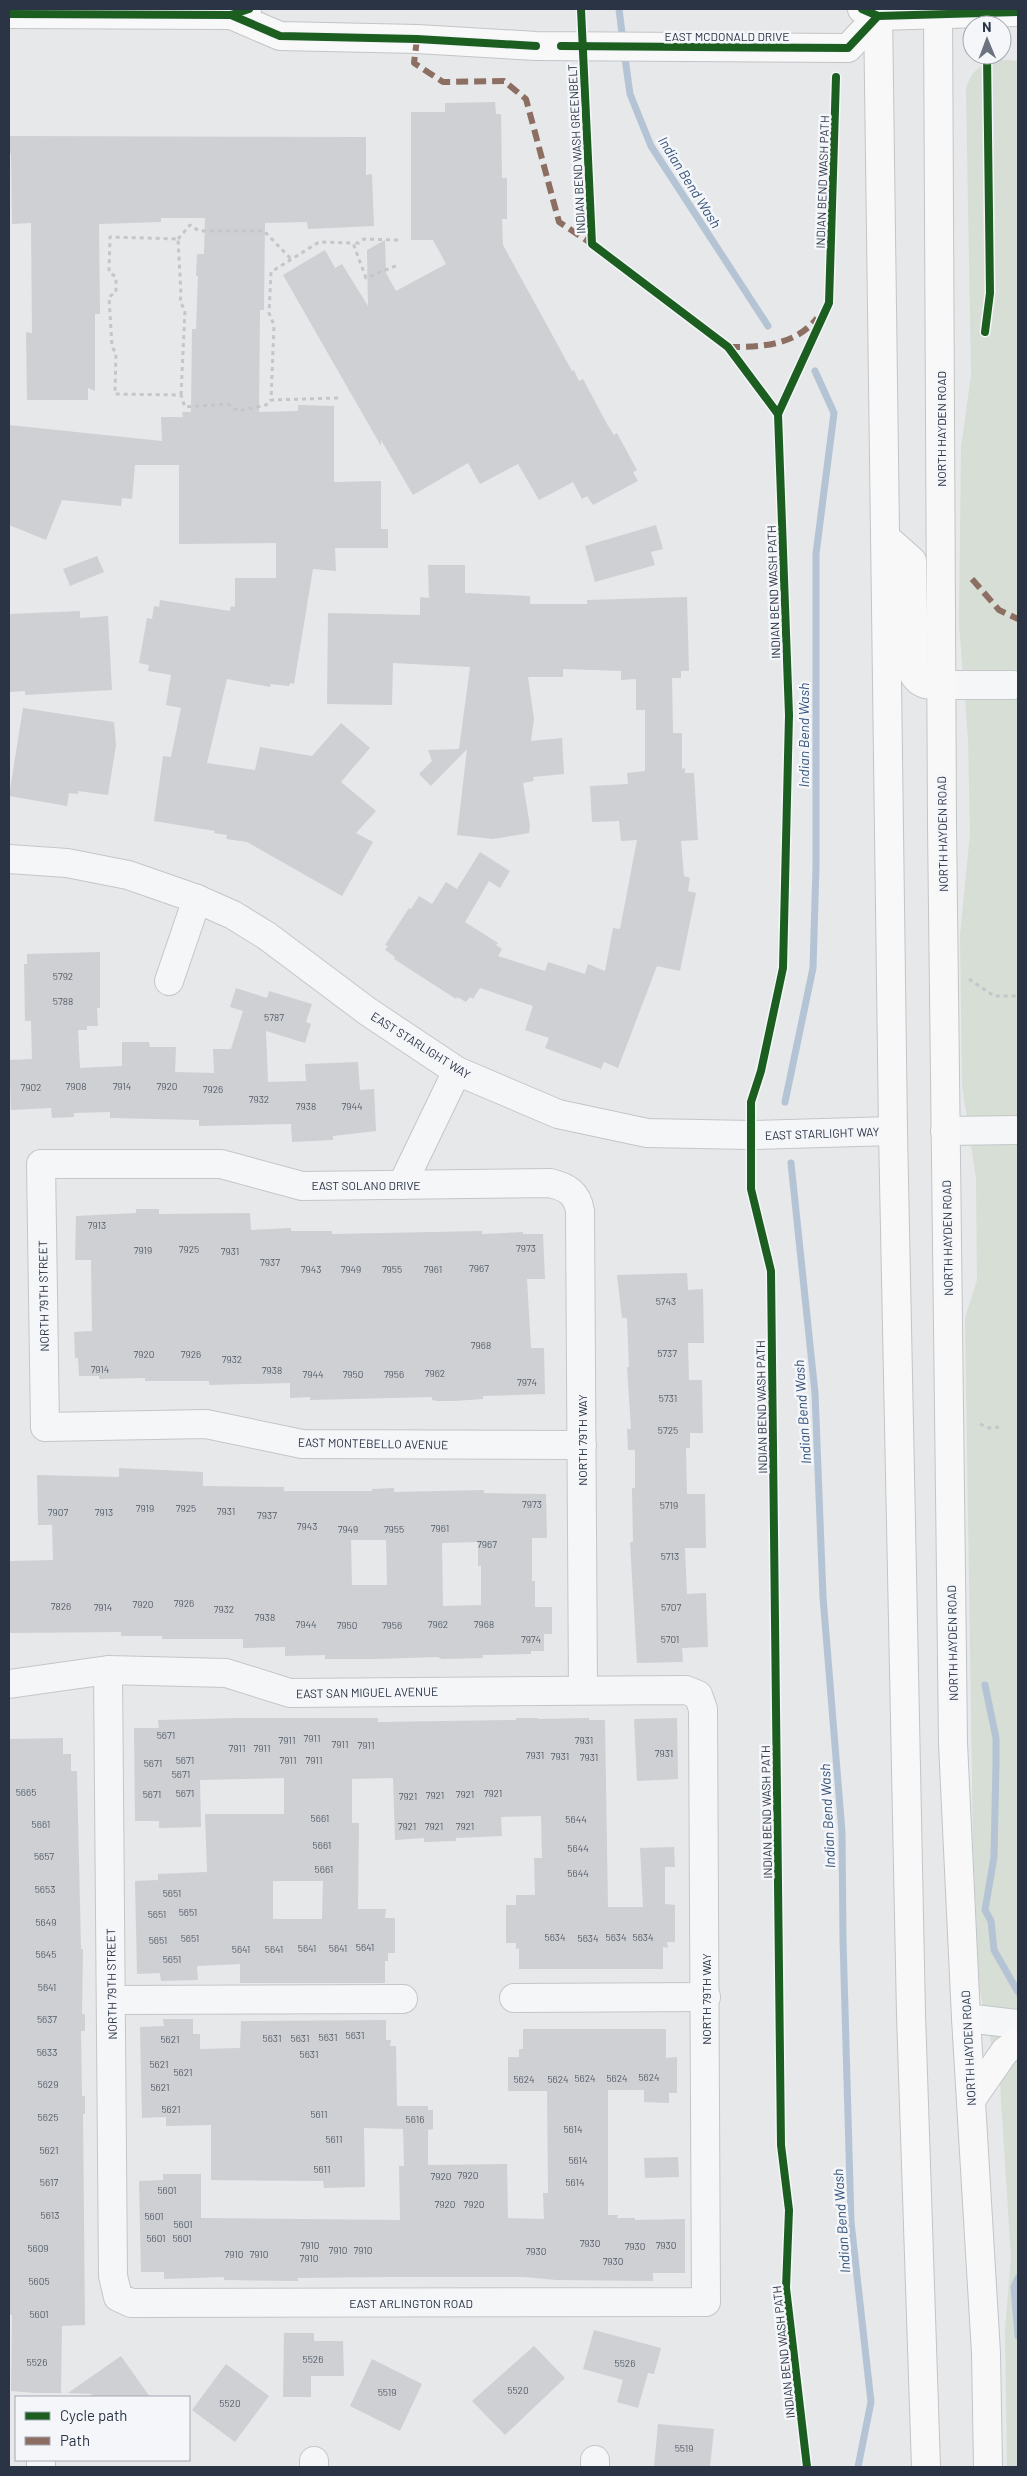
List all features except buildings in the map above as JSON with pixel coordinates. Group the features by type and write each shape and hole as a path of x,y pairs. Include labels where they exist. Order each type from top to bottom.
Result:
{"main road":[{"path":"926,2467 911,2014 893,1131 885,537 873,11 1018,12"},
{"name":"EAST MCDONALD DRIVE","path":"9,14 240,12 280,36 416,39 536,46 848,48 873,11"},
{"name":"NORTH HAYDEN ROAD","path":"938,11 941,685 953,1743 966,2018 986,2353 988,2467"},
{"path":"885,537 912,561 914,675 918,681 926,685 941,685"},
{"path":"971,2100 1005,2051 1018,2042"}],"street":[{"path":"941,685 1014,685"},
{"name":"EAST STARLIGHT WAY","path":"9,859 67,863 128,875 198,899 233,915 267,936 367,1011 457,1071 558,1114 647,1133 751,1135 893,1131"},
{"path":"169,982 198,899"},
{"path":"402,1185 457,1071"},
{"path":"945,1131 1018,1130"},
{"name":"EAST SOLANO DRIVE","path":"41,1164 221,1164 302,1186 550,1183 564,1186 572,1192"},
{"name":"NORTH 79TH STREET","path":"41,1164 45,1427"},
{"name":"NORTH 79TH WAY","path":"572,1192 578,1200 580,1211 583,1690"},
{"name":"EAST MONTEBELLO AVENUE","path":"45,1427 206,1424 302,1444 582,1445"},
{"name":"NORTH 79TH STREET","path":"108,1670 113,2276 118,2297"},
{"name":"EAST SAN MIGUEL AVENUE","path":"9,1684 108,1670 226,1673 290,1693 686,1690 698,1696"},
{"name":"NORTH 79TH WAY","path":"698,1696 703,1709 706,1997 706,2302"},
{"path":"514,1998 706,1997"},
{"path":"112,2000 403,1999"},
{"path":"966,2018 1018,2024"},
{"name":"EAST ARLINGTON ROAD","path":"118,2297 131,2303 706,2302"}],"path":[{"path":"291,259 264,231 199,231 190,225 178,239 180,302 185,310 181,394 185,407 228,404 238,411 266,404 271,400 338,398"},
{"path":"178,239 110,237 109,272 116,277 116,292 109,297 112,346 116,353 115,394 181,394"},
{"path":"271,400 274,325 269,313 269,278 271,272 319,242 352,244 359,243 364,239 398,240"},
{"path":"352,244 366,278 398,265"},
{"path":"964,976 994,996 1018,996"},
{"path":"980,1424 989,1428 1001,1427"}],"shaded area":[{"path":"1012,60 1018,61 1018,2467 1007,2467 1005,2331 1011,2258 1000,2084 979,1987 973,1845 965,1318 977,1280 976,1179 962,1085 960,935 970,834 968,738 959,625 961,448 971,375 966,89 970,78 976,70 984,65 1012,65"}],"waterway":[{"name":"Indian Bend Wash","path":"619,9 623,41"},
{"name":"Indian Bend Wash","path":"624,51 630,94 651,146 768,326"},
{"name":"Indian Bend Wash","path":"785,1102 813,968 816,867 816,554 834,413 815,371"},
{"name":"Indian Bend Wash","path":"791,1163 815,1393 823,1597 842,1832 851,2222 871,2402 858,2467"},
{"path":"985,1685 996,1738 994,1857 985,1910 991,1921 994,1950 1018,1992"},
{"path":"1018,2278 1014,2287 1018,2336"}],"marked path":[{"path":"417,39 414,63 443,82 504,81 526,99 559,222 592,244"},
{"path":"728,347 777,343 798,334 817,318"},
{"path":"972,579 999,610 1018,619"}],"cycle path":[{"path":"9,14 231,15 249,9"},
{"name":"INDIAN BEND WASH GREENBELT","path":"581,9 592,244 728,347 778,414"},
{"path":"862,9 878,16 1018,12"},
{"path":"231,15 280,36 417,39 536,46"},
{"path":"561,46 848,48 878,16"},
{"path":"985,332 990,293 987,65"},
{"name":"INDIAN BEND WASH PATH","path":"807,2467 786,2288 789,2210 781,2145 771,1271 751,1189 751,1102 761,1071 783,968 789,715 778,414 829,303 836,77"}]}
